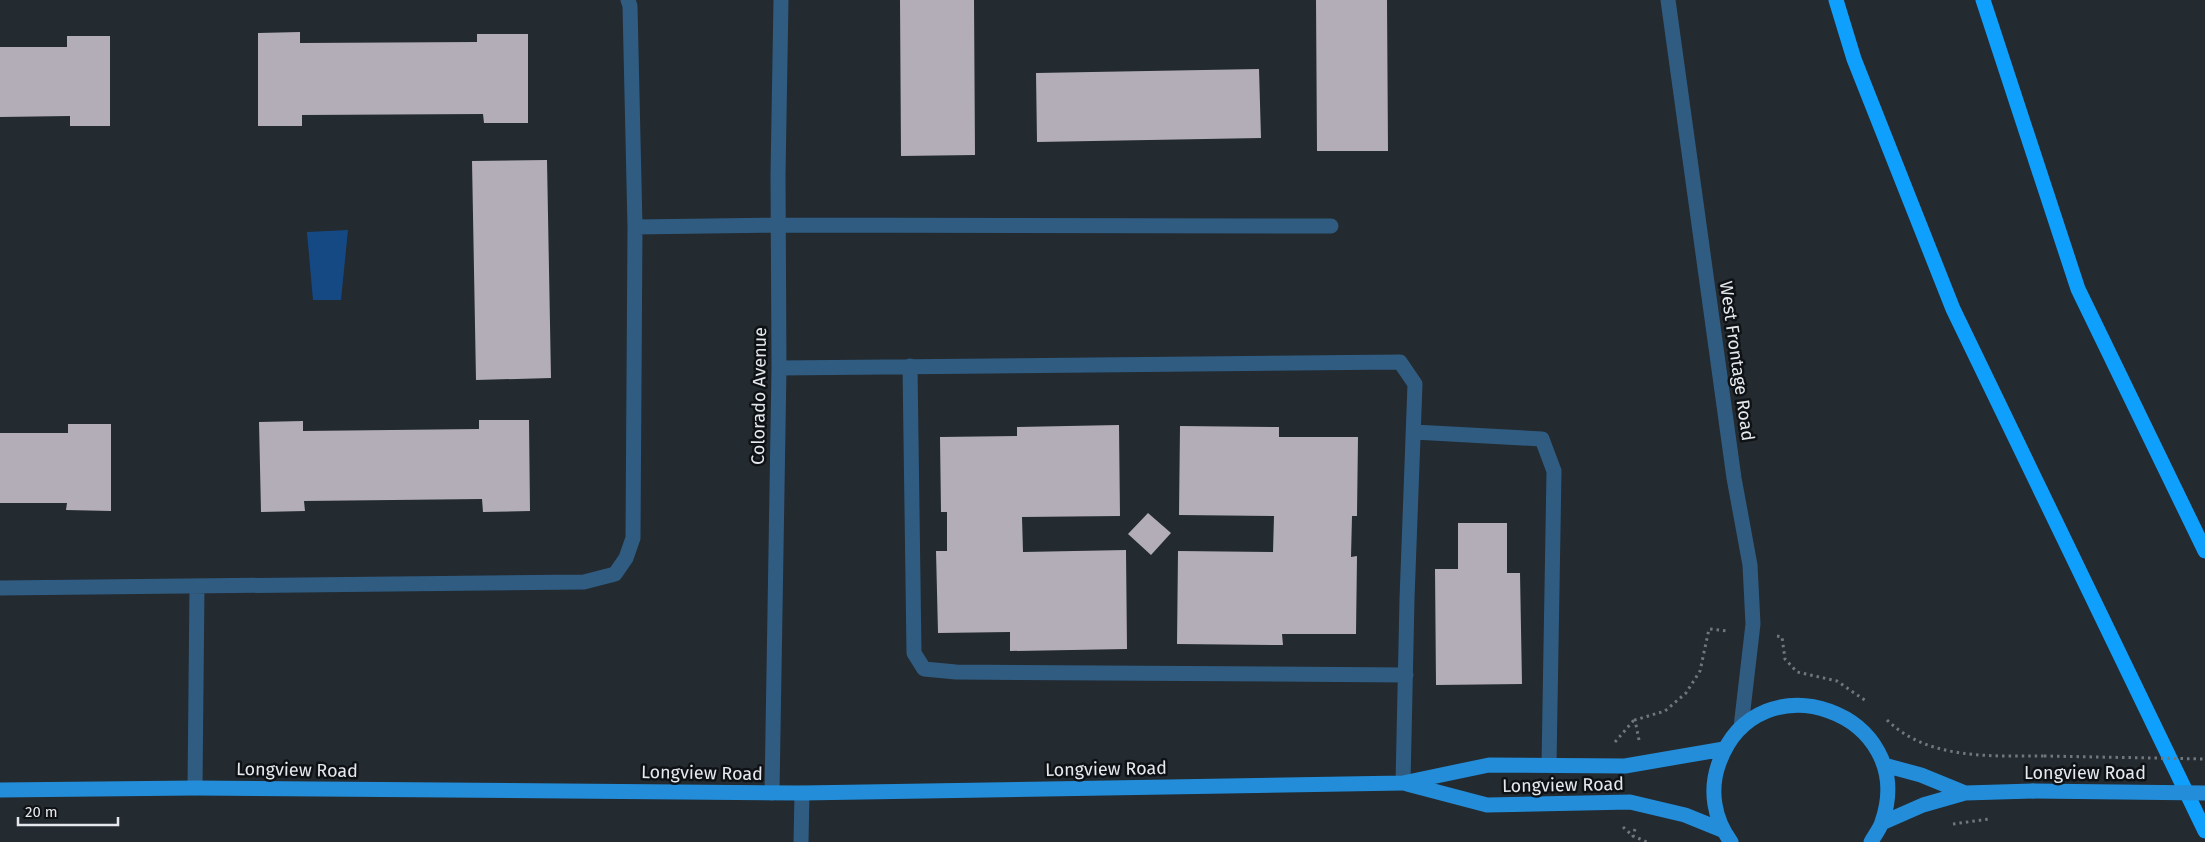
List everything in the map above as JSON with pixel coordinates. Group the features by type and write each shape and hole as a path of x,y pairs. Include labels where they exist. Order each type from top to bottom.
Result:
{"highway":[{"path":"1836,0 1854,59 1953,309 2205,831"},
{"path":"1982,0 2078,289 2205,551"}],"main road":[{"path":"1726,836 1714,804 1714,775 1724,750 1741,727 1765,712 1792,704 1822,707 1848,719 1870,738 1884,765 1888,794 1882,823 1871,842"},
{"name":"Longview Road","path":"0,790 196,788 802,793 1404,783 1489,764 1625,766 1724,750"},
{"name":"Longview Road","path":"1884,765 1921,775 1965,793"},
{"name":"Longview Road","path":"1404,783 1487,805 1630,802 1685,815 1726,836"},
{"name":"Longview Road","path":"1882,823 1923,805 1965,793 2033,791 2205,793"}],"street":[{"path":"0,588 584,582 615,574 626,558 633,538 635,227 630,6 628,0"},
{"name":"Colorado Avenue","path":"772,793 779,368 778,224 781,0"},
{"name":"West Frontage Road","path":"1668,0 1734,478 1750,565 1753,624 1741,727"},
{"path":"635,227 778,224 1331,226"},
{"path":"779,368 1400,362 1415,384 1404,783"},
{"path":"910,366 914,653 924,669 956,672 1406,675"},
{"path":"1414,432 1542,439 1554,471 1549,765"},
{"path":"196,788 197,586"},
{"path":"801,842 802,793"}],"path":[{"path":"2044,756 2205,759"},
{"path":"1945,826 1990,819"}],"water":[{"path":"348,230 341,300 313,300 307,232"}],"building":[{"path":"900,0 974,0 975,155 901,156"},
{"path":"1316,0 1387,0 1388,151 1317,151"},
{"path":"300,32 300,43 477,42 477,34 528,34 528,123 484,123 483,114 302,115 302,126 258,126 258,33"},
{"path":"67,36 110,36 110,126 70,126 70,116 0,117 0,47 67,47"},
{"path":"1259,69 1261,138 1037,142 1036,73"},
{"path":"547,160 551,378 476,380 472,161"},
{"path":"479,420 529,420 530,511 483,512 482,499 304,501 305,511 261,512 259,422 303,421 303,431 479,429"},
{"path":"68,424 111,424 111,511 66,510 67,503 0,503 0,433 68,433"},
{"path":"1119,425 1120,516 1022,517 1023,552 1126,550 1127,649 1010,651 1010,632 938,633 936,551 947,551 947,512 941,512 940,437 1017,436 1017,427"},
{"path":"1180,426 1279,427 1279,437 1358,437 1357,516 1352,516 1351,557 1357,556 1356,634 1282,634 1283,645 1177,644 1178,551 1273,552 1274,516 1179,515"},
{"path":"1148,513 1171,533 1151,555 1128,534"},
{"path":"1458,523 1507,523 1507,573 1520,573 1522,684 1436,685 1435,569 1458,569"}]}
